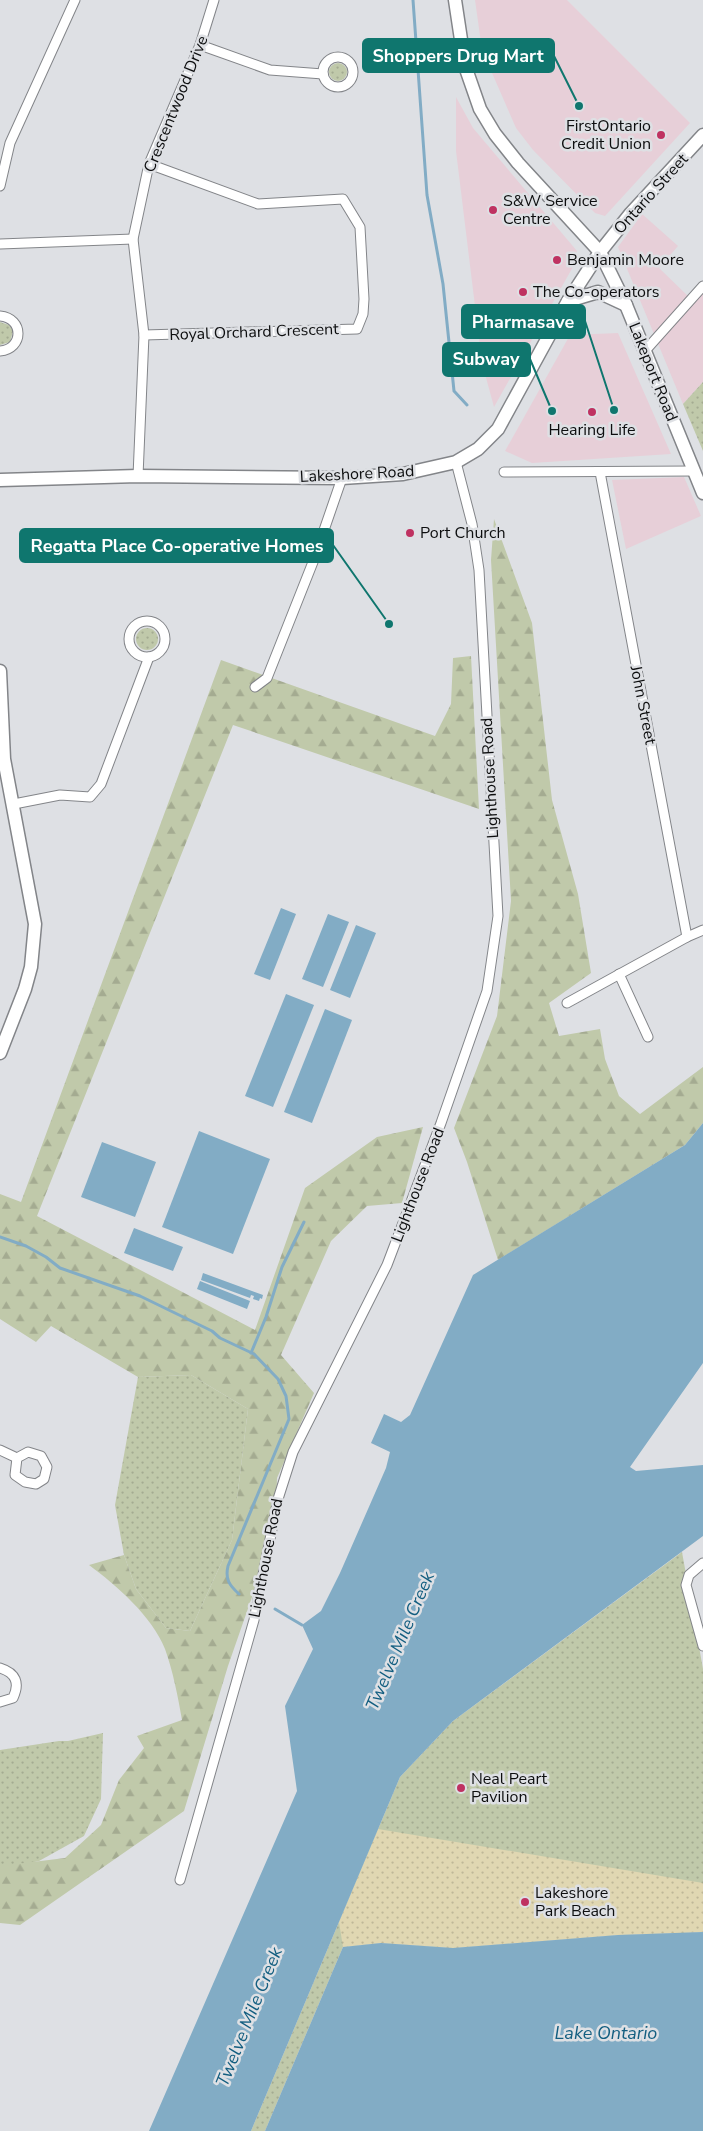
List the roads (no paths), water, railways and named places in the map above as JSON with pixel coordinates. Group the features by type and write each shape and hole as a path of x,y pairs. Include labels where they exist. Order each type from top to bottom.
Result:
{"main road":[{"name":"Lakeport Road","path":"455,0 467,74 476,101 489,126 518,163 600,252 626,305 703,493"},
{"name":"Ontario Street","path":"600,252 632,213 703,136"},
{"name":"Lakeshore Road","path":"0,480 138,476 342,478 403,474 456,462 478,449 498,429 568,301 600,252"},
{"path":"568,301 598,292 626,305"},
{"path":"0,671 4,759 14,804 35,924 31,967 25,989 0,1053"}],"street":[{"path":"0,186 10,144 75,0"},
{"name":"Crescentwood Drive","path":"138,476 144,335 133,239 149,164 200,45 214,0"},
{"path":"200,45 270,70 323,74"},
{"name":"Royal Orchard Crescent","path":"144,335 357,329 363,314 364,299 360,227 343,199 258,204 149,164"},
{"path":"0,244 133,239"},
{"path":"644,352 703,286"},
{"path":"0,308 0,316 11,319 18,328 19,334 18,339 11,348 0,351"},
{"name":"Lighthouse Road","path":"180,1880 254,1620 284,1476 293,1452 388,1265 441,1124 487,991 498,916 479,570 472,524 456,462"},
{"path":"504,472 694,471"},
{"name":"John Street","path":"600,472 686,937"},
{"path":"255,686 267,678 313,562 342,478"},
{"path":"14,804 60,794 90,797 97,790 101,784 149,657 160,652 163,647 165,636 159,626 154,623 142,622 130,634 130,646 138,655 149,657"},
{"path":"567,1003 686,937 703,930"},
{"path":"619,974 648,1037"},
{"path":"0,1450 17,1458"},
{"path":"703,1562 689,1574 686,1585 703,1646"},
{"path":"0,1668 9,1671 17,1680 17,1689 13,1698 0,1702"}],"water":[{"path":"281,908 296,914 270,980 254,974"},
{"path":"328,914 349,922 323,987 302,979"},
{"path":"356,925 376,933 350,998 330,990"},
{"path":"286,994 314,1005 273,1107 245,1096"},
{"path":"325,1009 352,1020 312,1123 284,1112"},
{"name":"Twelve Mile Creek","path":"703,1123 703,1363 630,1467 636,1471 703,1465 703,1536 453,1721 400,1777 251,2131 149,2131 297,1791 285,1706 313,1649 302,1625 321,1611 340,1573 386,1468 390,1452 371,1443 384,1414 401,1422 410,1415 473,1275 685,1145"},
{"path":"199,1131 270,1159 233,1254 162,1227"},
{"path":"102,1142 156,1162 135,1217 81,1197"},
{"path":"134,1228 183,1247 173,1271 124,1253"},
{"path":"203,1273 263,1295 262,1299 260,1298 259,1301 253,1299 254,1296 251,1295 250,1298 201,1280"},
{"path":"200,1281 250,1301 247,1309 197,1289"},
{"name":"Lake Ontario","path":"703,1932 703,2131 265,2131 343,1947 381,1943 453,1948 618,1935"}],"waterway":[{"path":"413,0 427,195 443,284 454,391 467,405"},
{"path":"251,1353 266,1317 282,1267 304,1222"},
{"path":"0,1237 26,1246 46,1257 60,1268 140,1296 212,1331 220,1338 254,1354 278,1379 286,1396 289,1419 228,1566 227,1575 229,1582 239,1594"},
{"path":"275,1609 302,1625"}],"place":[{"name":"Shoppers Drug Mart","path":"579,106"},
{"name":"FirstOntario Credit Union","path":"661,135"},
{"name":"S&W Service Centre","path":"493,210"},
{"name":"Benjamin Moore","path":"557,260"},
{"name":"The Co-operators","path":"523,292"},
{"name":"Pharmasave","path":"614,410"},
{"name":"Subway","path":"552,411"},
{"name":"Hearing Life","path":"592,412"},
{"name":"Port Church","path":"410,533"},
{"name":"Regatta Place Co-operative Homes","path":"389,624"},
{"name":"Neal Peart Pavilion","path":"461,1788"},
{"name":"Lakeshore Park Beach","path":"525,1902"}]}
